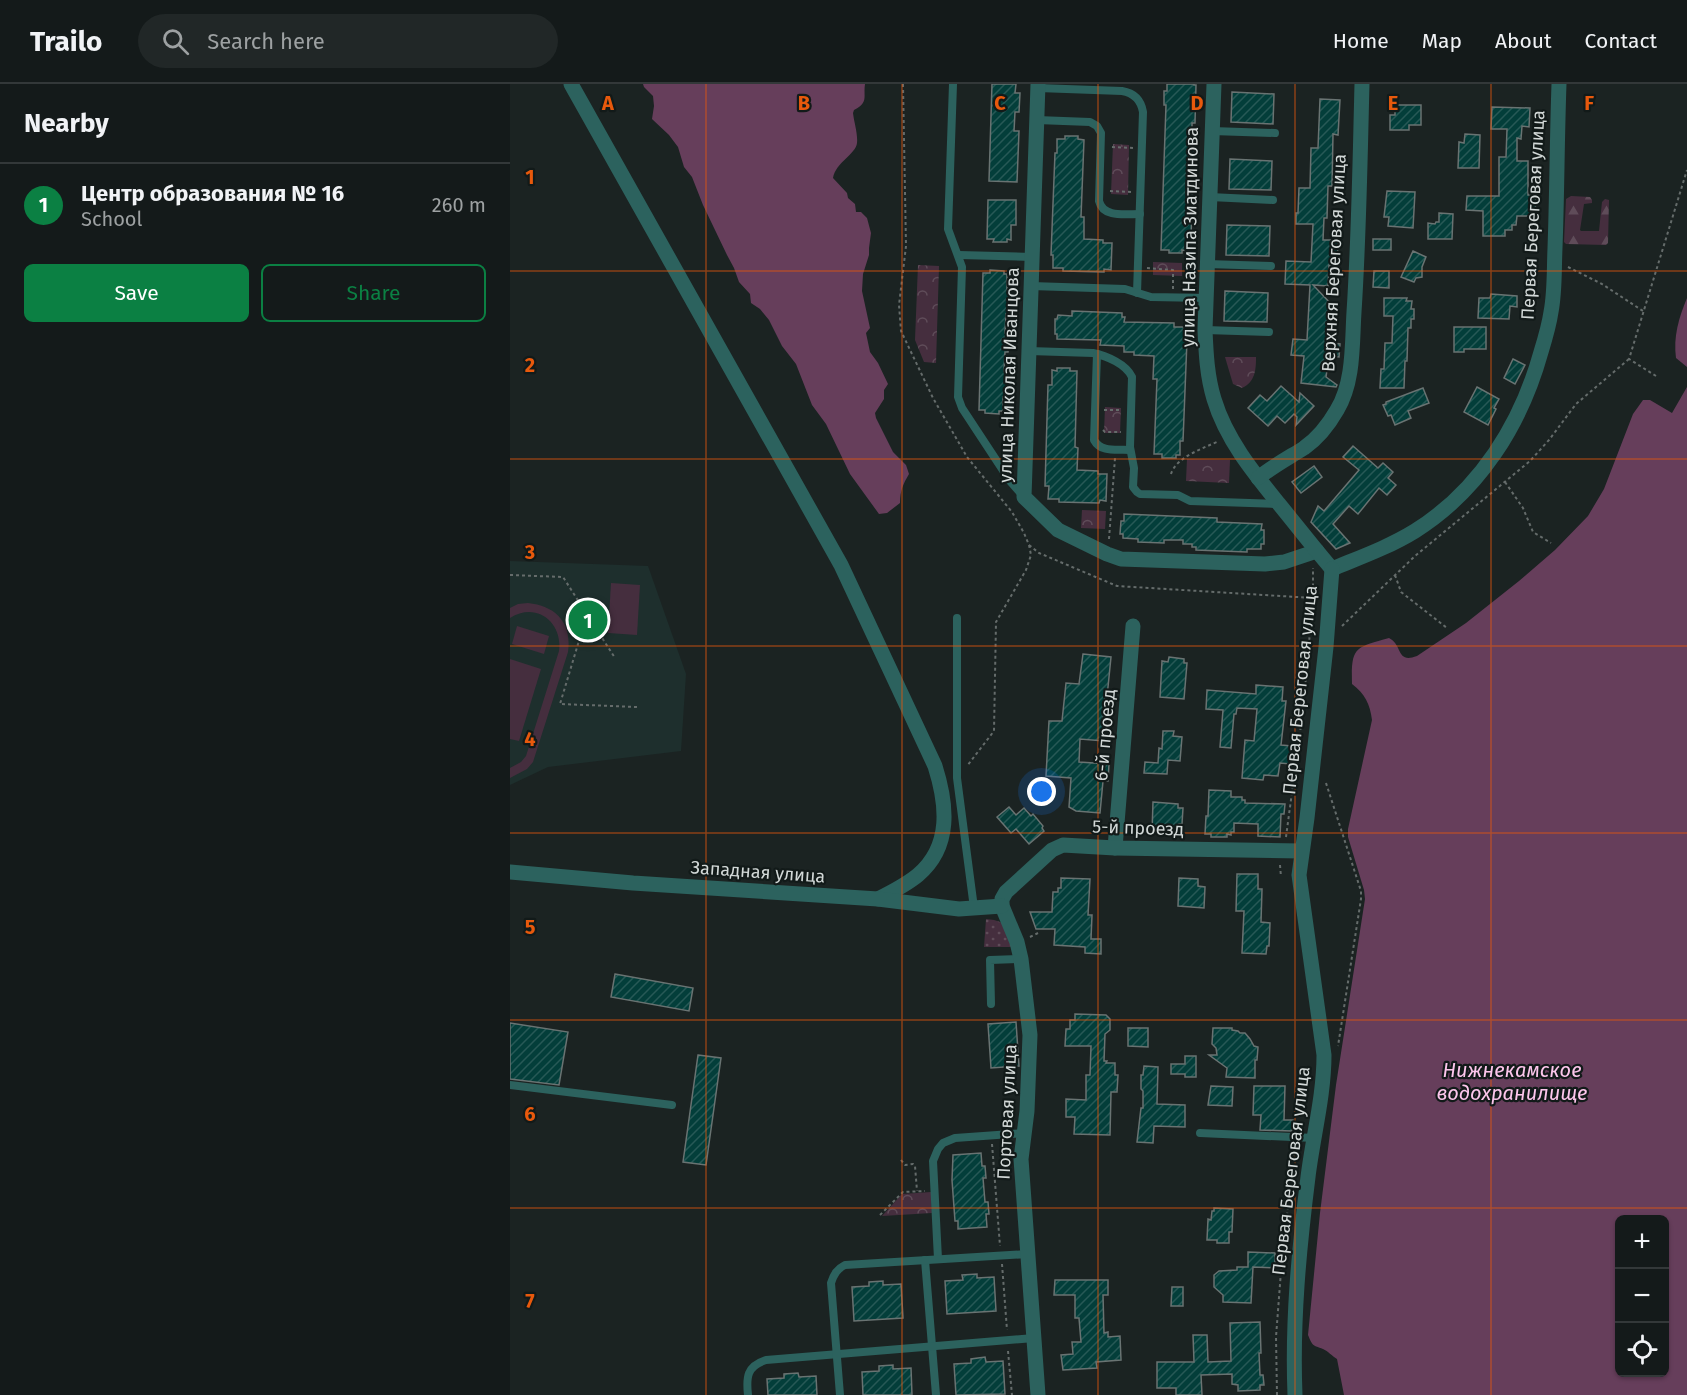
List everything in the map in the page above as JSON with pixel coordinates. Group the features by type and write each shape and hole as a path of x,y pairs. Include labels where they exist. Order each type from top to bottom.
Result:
{"street":[{"path":"571,84 841,565 935,766 944,804 942,842 935,857 920,873 905,885 879,899"},
{"name":"улица Назипа Зиатдинова","path":"1214,84 1205,330 1210,383 1229,435 1313,552 1332,569"},
{"name":"Верхняя Береговая улица","path":"1258,478 1272,466 1306,447 1338,409 1346,387 1358,264 1362,84"},
{"name":"Первая Береговая улица","path":"1295,1395 1294,1340 1298,1278 1308,1176 1324,1074 1324,1055 1299,875 1325,657 1332,569 1383,549 1417,530 1447,507 1486,465 1506,437 1522,407 1536,370 1551,312 1558,179 1559,84"},
{"name":"улица Николая Иванцова","path":"1038,86 1024,497 1058,530 1108,555 1126,560 1265,564 1284,562 1313,552"},
{"name":"6-й проезд","path":"1115,848 1133,626"},
{"name":"5-й проезд","path":"1002,906 1002,899 1006,892 1052,850 1063,845 1301,851"},
{"name":"Западная улица","path":"510,872 645,884 879,899 959,909 1002,906"},
{"name":"Портовая улица","path":"1002,906 1017,942 1021,959 1030,1035 1025,1133 1021,1159 1038,1395"}],"lane":[{"path":"953,84 948,229 951,241 959,255 962,272 959,400 1010,481 1024,497"},
{"path":"1038,86 1122,91 1130,93 1142,107 1137,293"},
{"path":"1037,120 1094,123 1101,133 1100,206 1109,213 1140,214"},
{"path":"1212,131 1275,133"},
{"path":"1210,198 1273,200"},
{"path":"959,255 1032,257"},
{"path":"1207,264 1271,266"},
{"path":"1031,286 1125,289 1151,297 1206,298"},
{"path":"1205,330 1269,332"},
{"path":"1029,351 1097,354 1125,367 1131,374 1130,450 1134,465 1133,488 1140,494 1178,495 1190,501 1279,504"},
{"path":"1097,354 1094,440 1100,448 1130,450"},
{"path":"957,618 957,778 974,908"},
{"path":"992,1004 990,960 1021,959"},
{"path":"510,1085 672,1105"},
{"path":"938,1259 933,1161 938,1149 948,1140 955,1138 1025,1133"},
{"path":"1200,1133 1314,1138"},
{"path":"840,1395 831,1283 838,1270 845,1265 1028,1254"},
{"path":"925,1260 936,1395"},
{"path":"748,1395 748,1376 751,1369 758,1362 766,1360 1034,1338"}],"path":[{"path":"903,84 906,246 899,305 901,331 933,398 967,457 1006,504 1029,545 1031,555 1026,570 996,622 994,730 967,766 965,773"},
{"path":"1101,147 1142,148"},
{"path":"1341,627 1415,556 1539,451 1576,404 1629,359 1687,170"},
{"path":"1099,191 1140,192"},
{"path":"1554,264 1572,267 1643,310"},
{"path":"1138,268 1173,270 1173,297"},
{"path":"1629,359 1656,376"},
{"path":"1095,409 1131,410"},
{"path":"1103,429 1105,432 1122,430"},
{"path":"1171,474 1174,466 1180,460 1229,435"},
{"path":"1108,555 1116,449"},
{"path":"1505,482 1523,508 1533,532 1551,543"},
{"path":"1029,545 1039,553 1117,586 1313,598"},
{"path":"1281,877 1280,860 1284,852 1302,718 1313,598 1313,552"},
{"path":"510,575 563,577 615,658"},
{"path":"1395,575 1401,592 1447,628"},
{"path":"587,615 560,704 637,707"},
{"path":"1277,1395 1276,1337 1296,1137"},
{"path":"901,1160 905,1164 915,1166 917,1191"},
{"path":"880,1215 903,1192 934,1190"}],"shaded area":[{"path":"510,561 648,566 686,674 681,751 548,767 510,785"}],"green space":[{"path":"1113,144 1129,145 1128,195 1111,194"},
{"path":"1571,196 1590,197 1592,200 1592,203 1584,204 1581,231 1599,231 1602,202 1605,199 1609,200 1608,243 1606,245 1566,244 1564,242 1566,199"},
{"path":"1153,262 1182,263 1182,276 1153,275"},
{"path":"918,265 939,266 936,363 924,362 915,340"},
{"path":"1225,357 1256,357 1254,375 1250,382 1242,388 1233,384"},
{"path":"1105,407 1121,408 1120,433 1104,433"},
{"path":"1187,459 1230,460 1229,483 1186,481"},
{"path":"1082,510 1106,511 1105,529 1081,528"},
{"path":"611,583 640,585 637,635 608,633"},
{"path":"528,603 547,608 560,618 568,633 568,652 533,762 527,769 510,778 510,768 526,756 559,651 557,631 546,617 529,612 510,618 510,608"},
{"path":"517,626 549,636 544,654 512,644"},
{"path":"510,659 541,669 519,741 510,739"},
{"path":"986,919 1003,923 1013,947 984,947"},
{"path":"931,1192 932,1213 882,1216 902,1194"}],"water":[{"path":"643,84 865,84 864,102 853,113 857,136 856,147 838,167 833,178 855,204 856,212 861,212 867,218 871,233 862,291 870,328 866,333 870,352 888,384 884,390 884,399 875,413 893,452 906,465 909,474 902,488 900,503 887,513 879,514 850,474 826,424 812,405 796,364 782,346 769,320 760,309 751,303 750,294 739,282 692,177 684,167 678,147 652,119 653,96"},
{"path":"1687,298 1687,367 1676,358 1675,342 1681,312"},
{"name":"Нижнекамское водохранилище","path":"1687,387 1687,1395 1344,1395 1337,1359 1314,1345 1308,1335 1336,1085 1365,899 1348,837 1348,829 1372,720 1366,700 1352,684 1354,655 1362,647 1389,638 1406,658 1417,656 1466,623 1555,550 1588,516 1604,489 1633,414 1643,400 1650,400 1672,413"}],"building":[{"path":"992,84 1016,84 1015,93 1020,93 1019,112 1015,112 1014,131 1019,131 1017,182 989,181"},
{"path":"1167,84 1196,85 1195,123 1192,123 1192,143 1194,143 1191,237 1188,237 1188,251 1182,250 1182,253 1169,253 1169,250 1161,250 1166,105 1164,105 1164,91 1167,91"},
{"path":"1232,92 1274,94 1273,124 1231,122"},
{"path":"1320,99 1340,100 1338,135 1333,134 1332,186 1328,186 1327,218 1324,218 1323,240 1338,240 1337,266 1329,265 1328,286 1313,285 1332,307 1328,314 1327,342 1340,344 1339,357 1329,356 1326,377 1337,385 1336,387 1301,383 1304,356 1291,355 1293,339 1307,340 1310,285 1285,284 1286,261 1311,262 1313,224 1296,224 1296,213 1298,213 1299,188 1310,188 1311,148 1318,148"},
{"path":"1395,105 1421,105 1421,125 1409,125 1409,130 1390,130 1390,115 1395,115"},
{"path":"1492,107 1530,108 1529,127 1522,126 1521,139 1517,138 1517,161 1528,161 1528,195 1536,195 1535,216 1517,216 1516,225 1512,225 1512,230 1505,230 1505,236 1483,236 1483,211 1466,210 1467,196 1499,196 1499,157 1506,157 1507,129 1491,129"},
{"path":"1465,134 1480,135 1479,168 1458,168 1459,142 1464,143"},
{"path":"1065,136 1078,136 1078,139 1084,140 1081,217 1084,217 1084,239 1112,243 1111,270 1104,269 1104,272 1063,271 1063,268 1053,268 1053,255 1051,255 1055,153 1057,153 1057,139 1065,139"},
{"path":"1230,159 1272,161 1271,190 1229,189"},
{"path":"1387,191 1415,192 1413,228 1388,226 1389,217 1384,217"},
{"path":"988,200 1016,200 1016,225 1011,225 1011,240 993,242 994,239 987,239"},
{"path":"1439,213 1453,214 1452,239 1428,239 1428,223 1439,222"},
{"path":"1227,225 1270,226 1269,256 1226,255"},
{"path":"1373,239 1391,239 1391,250 1373,250"},
{"path":"1413,251 1426,257 1422,267 1422,277 1416,278 1414,282 1401,277"},
{"path":"990,270 1004,271 1004,274 1007,274 1007,289 1010,289 1010,314 1006,314 1005,333 1009,333 1004,371 1008,371 1007,397 1003,397 1003,411 999,411 999,414 979,410 983,273 990,273"},
{"path":"1374,271 1389,271 1389,288 1373,287"},
{"path":"1225,291 1268,293 1267,322 1224,321"},
{"path":"1491,294 1517,296 1517,307 1510,306 1509,319 1478,318 1479,298 1490,298"},
{"path":"1384,298 1407,298 1406,301 1412,301 1411,309 1414,309 1414,319 1411,319 1411,328 1408,328 1404,388 1380,388 1381,369 1384,369 1385,343 1392,343 1393,316 1384,316"},
{"path":"1072,311 1122,313 1122,317 1125,317 1124,322 1174,323 1174,327 1184,327 1184,340 1187,340 1183,441 1180,441 1180,455 1176,455 1176,458 1162,458 1162,454 1154,454 1157,379 1153,379 1154,356 1124,352 1124,346 1100,345 1101,340 1057,339 1055,319 1058,315 1072,316"},
{"path":"1454,327 1486,327 1486,349 1464,349 1464,352 1454,352"},
{"path":"1513,359 1525,365 1515,384 1504,378"},
{"path":"1057,368 1070,368 1070,371 1077,371 1075,447 1078,448 1077,470 1107,474 1106,501 1100,500 1099,503 1059,502 1059,499 1048,499 1049,486 1045,486 1048,385 1052,385 1052,370 1057,371"},
{"path":"1281,386 1299,402 1300,393 1314,406 1296,425 1297,417 1294,414 1285,423 1277,416 1268,426 1248,408 1260,395 1267,401"},
{"path":"1477,387 1499,399 1488,425 1464,412"},
{"path":"1423,388 1429,403 1408,411 1411,418 1395,425 1383,405"},
{"path":"1353,446 1378,468 1383,463 1393,472 1388,478 1396,485 1387,495 1379,488 1358,514 1349,506 1333,524 1350,543 1336,549 1311,522 1318,506 1324,511 1359,470 1343,457"},
{"path":"1314,466 1322,477 1301,493 1292,482"},
{"path":"1124,514 1217,518 1217,522 1262,524 1264,544 1261,544 1261,549 1247,549 1247,552 1196,550 1192,544 1183,544 1183,540 1164,540 1164,543 1138,542 1138,539 1123,538 1123,534 1120,534"},
{"path":"1083,654 1111,657 1103,720 1106,720 1104,741 1080,739 1079,762 1109,764 1108,781 1103,781 1100,813 1076,811 1069,807 1071,778 1046,776 1049,721 1062,721 1066,683 1079,684"},
{"path":"1169,657 1184,659 1184,663 1187,663 1184,699 1160,697 1162,661 1168,662"},
{"path":"1256,685 1283,687 1282,701 1286,701 1281,745 1292,746 1291,764 1280,763 1278,776 1264,775 1263,780 1242,778 1245,740 1254,741 1257,709 1237,708 1234,714 1231,748 1220,747 1223,710 1206,709 1207,690 1256,694"},
{"path":"1163,731 1174,731 1173,736 1182,737 1180,761 1168,760 1167,774 1144,773 1145,762 1158,763"},
{"path":"1209,790 1231,791 1231,797 1242,797 1245,803 1285,804 1284,814 1281,814 1280,837 1258,836 1258,824 1234,823 1234,832 1231,832 1231,835 1227,834 1227,837 1211,837 1211,834 1205,834"},
{"path":"1153,802 1178,804 1178,808 1183,808 1182,824 1179,824 1178,834 1152,833"},
{"path":"1009,807 1016,815 1024,808 1031,816 1033,814 1043,826 1044,831 1029,844 1016,829 1011,833 997,817"},
{"path":"1237,874 1258,874 1258,889 1262,889 1261,922 1270,923 1269,946 1267,946 1266,954 1242,953 1244,911 1236,911"},
{"path":"1061,878 1090,879 1088,915 1092,915 1091,939 1101,939 1101,954 1085,953 1085,947 1054,945 1055,929 1036,929 1030,912 1052,912 1053,892 1058,892 1058,888 1061,888"},
{"path":"1179,878 1198,879 1198,886 1205,887 1204,908 1178,906"},
{"path":"615,974 693,988 689,1011 611,997"},
{"path":"1075,1014 1106,1015 1110,1019 1110,1030 1105,1034 1104,1061 1115,1063 1115,1075 1118,1075 1117,1092 1111,1092 1110,1135 1074,1134 1075,1117 1066,1117 1066,1099 1086,1100 1086,1075 1090,1075 1091,1046 1065,1046 1066,1029 1070,1029 1070,1020 1075,1020"},
{"path":"1016,1022 1019,1066 991,1068 988,1024"},
{"path":"510,1023 568,1032 559,1085 510,1079"},
{"path":"1128,1028 1148,1028 1148,1047 1128,1046"},
{"path":"1213,1028 1232,1028 1232,1030 1245,1033 1254,1046 1258,1047 1255,1078 1226,1077 1227,1068 1209,1055 1217,1055 1216,1048 1212,1044"},
{"path":"698,1055 721,1058 706,1165 683,1162"},
{"path":"1185,1056 1196,1056 1196,1077 1171,1074 1171,1064 1185,1064"},
{"path":"1144,1066 1158,1067 1157,1104 1185,1105 1185,1127 1154,1126 1153,1143 1137,1142 1141,1108 1143,1108 1141,1075 1143,1075"},
{"path":"1211,1086 1233,1087 1232,1106 1208,1105"},
{"path":"1254,1086 1285,1086 1284,1120 1293,1120 1292,1131 1260,1130 1261,1115 1253,1115"},
{"path":"981,1153 986,1178 983,1178 985,1202 988,1202 989,1214 986,1214 987,1227 958,1229 958,1221 955,1221 952,1180 953,1155"},
{"path":"1214,1208 1233,1209 1229,1243 1207,1240 1208,1219 1211,1220"},
{"path":"1248,1252 1275,1253 1275,1268 1253,1267 1251,1303 1223,1302 1223,1295 1214,1287 1214,1275 1219,1271 1248,1267"},
{"path":"977,1274 977,1278 994,1277 996,1311 947,1314 945,1281 963,1280 962,1275"},
{"path":"1055,1280 1108,1280 1108,1295 1103,1295 1104,1333 1108,1332 1108,1337 1120,1336 1121,1360 1096,1362 1097,1368 1063,1370 1061,1355 1073,1354 1072,1342 1081,1342 1079,1318 1075,1318 1075,1295 1054,1295"},
{"path":"883,1281 883,1285 901,1284 903,1318 854,1321 852,1287 869,1286 869,1282"},
{"path":"1172,1287 1183,1287 1183,1306 1171,1306"},
{"path":"1260,1322 1260,1375 1263,1375 1264,1385 1260,1385 1260,1390 1238,1391 1238,1385 1232,1384 1232,1374 1201,1375 1202,1395 1176,1395 1176,1388 1157,1388 1157,1362 1194,1362 1193,1335 1207,1335 1208,1362 1231,1361 1230,1323"},
{"path":"985,1357 986,1362 1003,1361 1005,1394 956,1395 954,1364 971,1363 971,1359"},
{"path":"893,1365 893,1369 911,1368 912,1395 863,1395 862,1372 879,1371 879,1366"},
{"path":"798,1373 799,1377 816,1376 817,1395 768,1395 767,1379 784,1378 784,1374"}],"place":[{"name":"Центр образования № 16","path":"588,620"}]}
